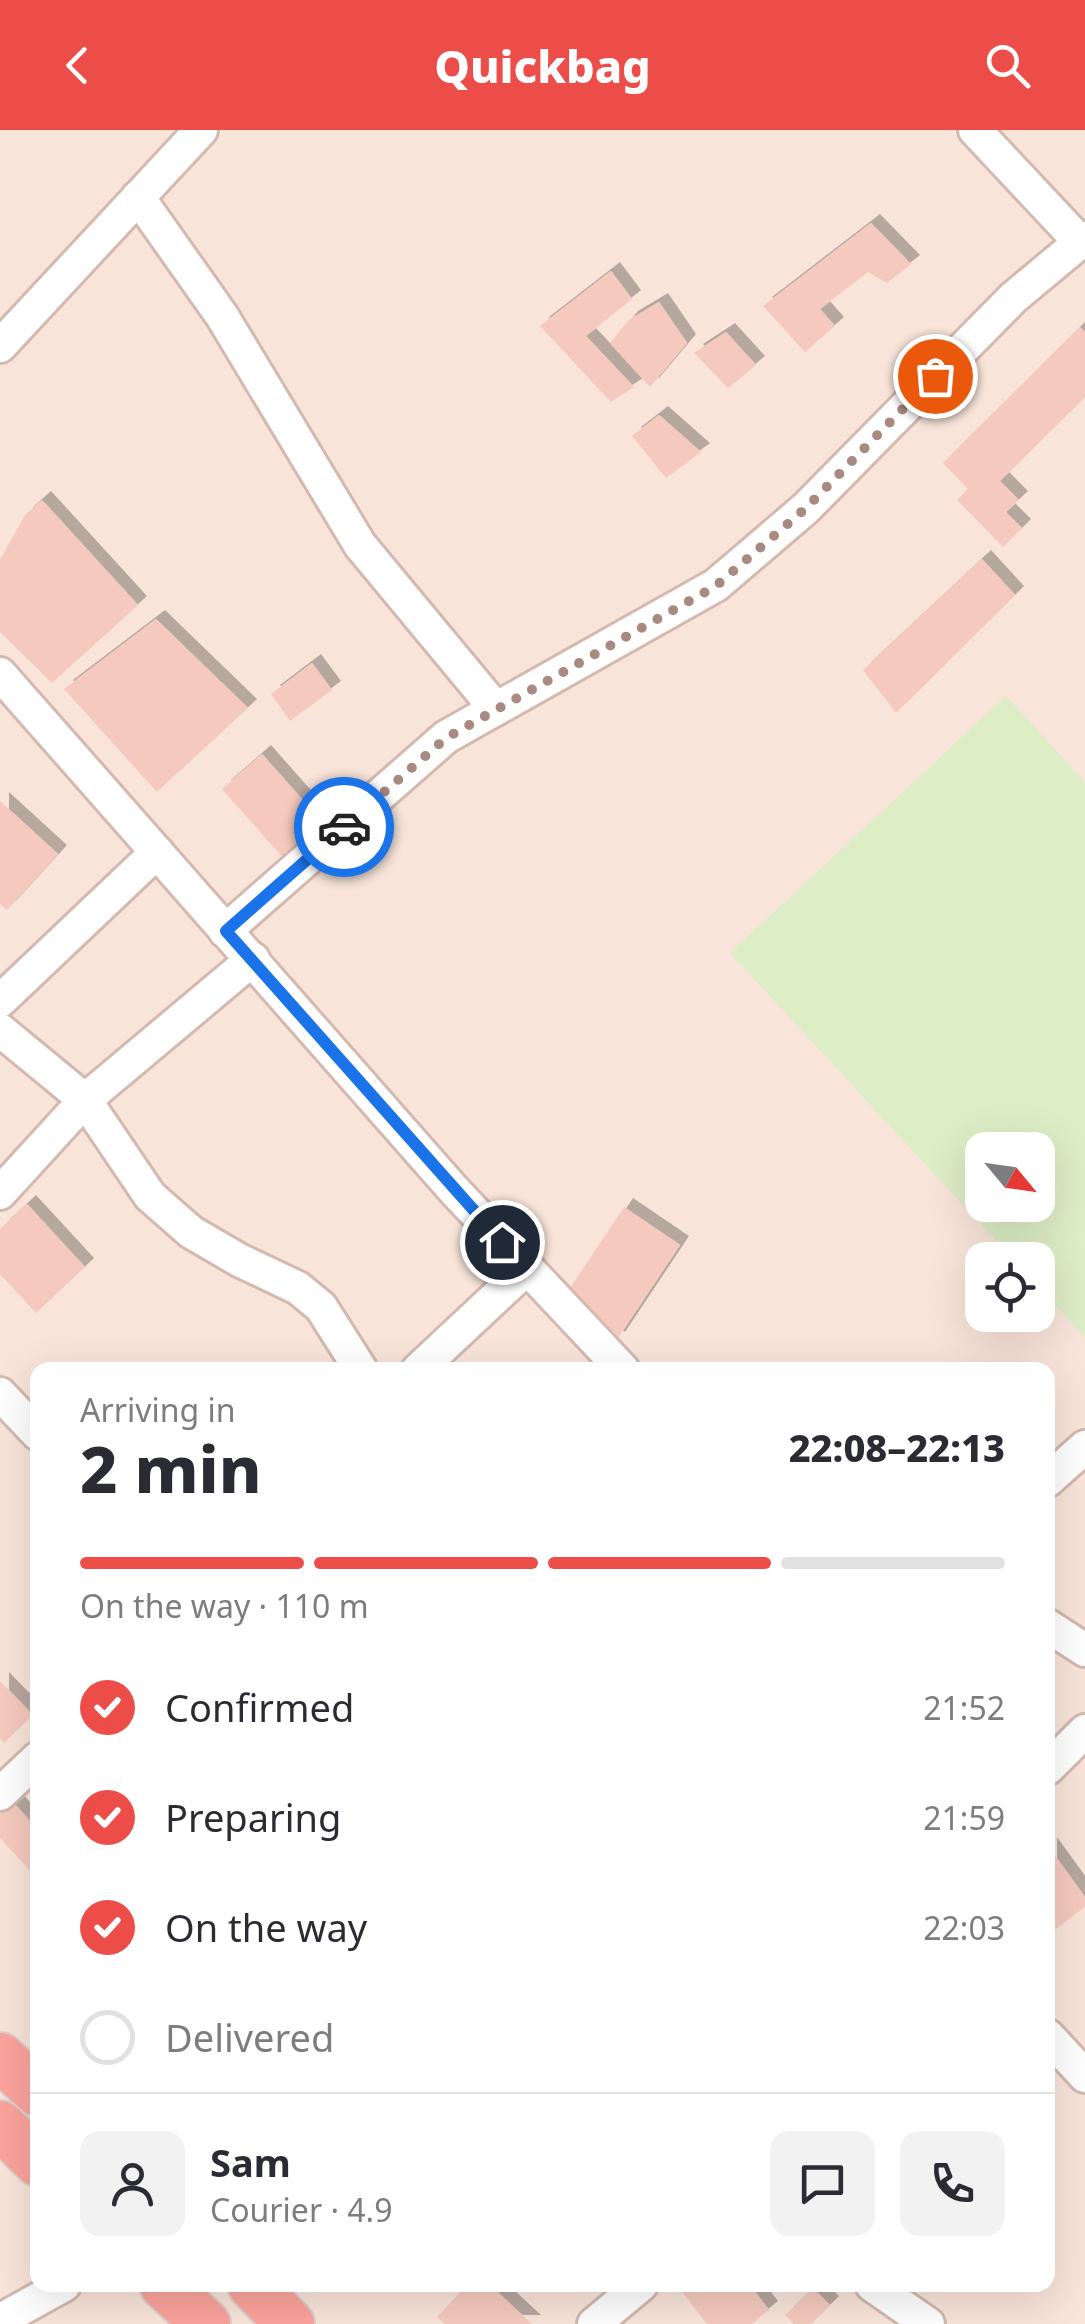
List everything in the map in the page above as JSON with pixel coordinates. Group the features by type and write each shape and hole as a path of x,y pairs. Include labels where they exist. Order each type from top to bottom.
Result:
{"highway":[{"path":"0,2058 30,2085"},
{"path":"0,2125 30,2154"},
{"path":"259,2292 290,2324"}],"street":[{"path":"0,346 201,130"},
{"path":"226,931 446,738 716,586 806,508 1012,298 1083,240 975,130"},
{"path":"138,197 222,316 360,545 496,709"},
{"path":"1,677 453,1189 615,1362"},
{"path":"0,1001 157,852"},
{"path":"0,1192 85,1100 253,960"},
{"path":"0,1030 85,1100 150,1196 191,1232 298,1288 322,1307 356,1362"},
{"path":"427,1362 527,1268"},
{"path":"0,1394 30,1426"},
{"path":"1055,1474 1085,1447"},
{"path":"1055,1631 1085,1650"},
{"path":"1055,1761 1085,1731"},
{"path":"0,1794 30,1766"},
{"path":"1055,2044 1085,2076"},
{"path":"0,2324 51,2292"},
{"path":"594,2324 633,2292"},
{"path":"882,2292 928,2324"}],"shaded area":[{"path":"0,130 1085,130 1085,2324 0,2324"}],"green space":[{"path":"1006,696 1085,782 1085,1337 1055,1304 1055,1242 997,1242 979,1222 1055,1222 1055,1132 965,1132 965,1207 730,953"}],"building":[{"path":"871,223 911,264 887,283 868,272 820,309 835,326 805,352 763,306"},
{"path":"611,271 632,299 586,336 634,387 611,402 540,326"},
{"path":"659,302 687,343 650,387 610,343 629,320"},
{"path":"1080,327 1085,332 1085,397 1000,481 1019,500 1006,512 1022,528 1003,547 957,500 968,489 943,463"},
{"path":"726,332 756,365 728,388 694,353"},
{"path":"659,415 701,452 666,478 632,436"},
{"path":"42,500 138,605 52,683 0,632 0,560 25,515"},
{"path":"982,559 1015,595 896,713 863,670"},
{"path":"156,619 248,708 157,792 64,689"},
{"path":"312,663 332,690 290,721 271,694"},
{"path":"262,754 324,824 285,860 222,789"},
{"path":"0,801 58,854 7,910 0,904"},
{"path":"27,1204 85,1267 36,1313 0,1274 0,1229"},
{"path":"624,1207 680,1245 616,1341 560,1303"},
{"path":"0,1681 30,1712 30,1718 4,1743 0,1738"},
{"path":"13,1802 30,1821 30,1870 0,1838 0,1814"},
{"path":"1055,1856 1085,1897 1085,1907 1055,1930"},
{"path":"460,2292 498,2292 532,2324 445,2324 437,2317"},
{"path":"682,2292 755,2292 769,2310 752,2324 707,2324"},
{"path":"809,2292 817,2292 830,2305 811,2324 794,2324 785,2315"}],"way so far":[{"path":"344,827 446,738 716,586 806,508 935,376"}],"route":[{"path":"344,827 226,931 502,1242"}]}
